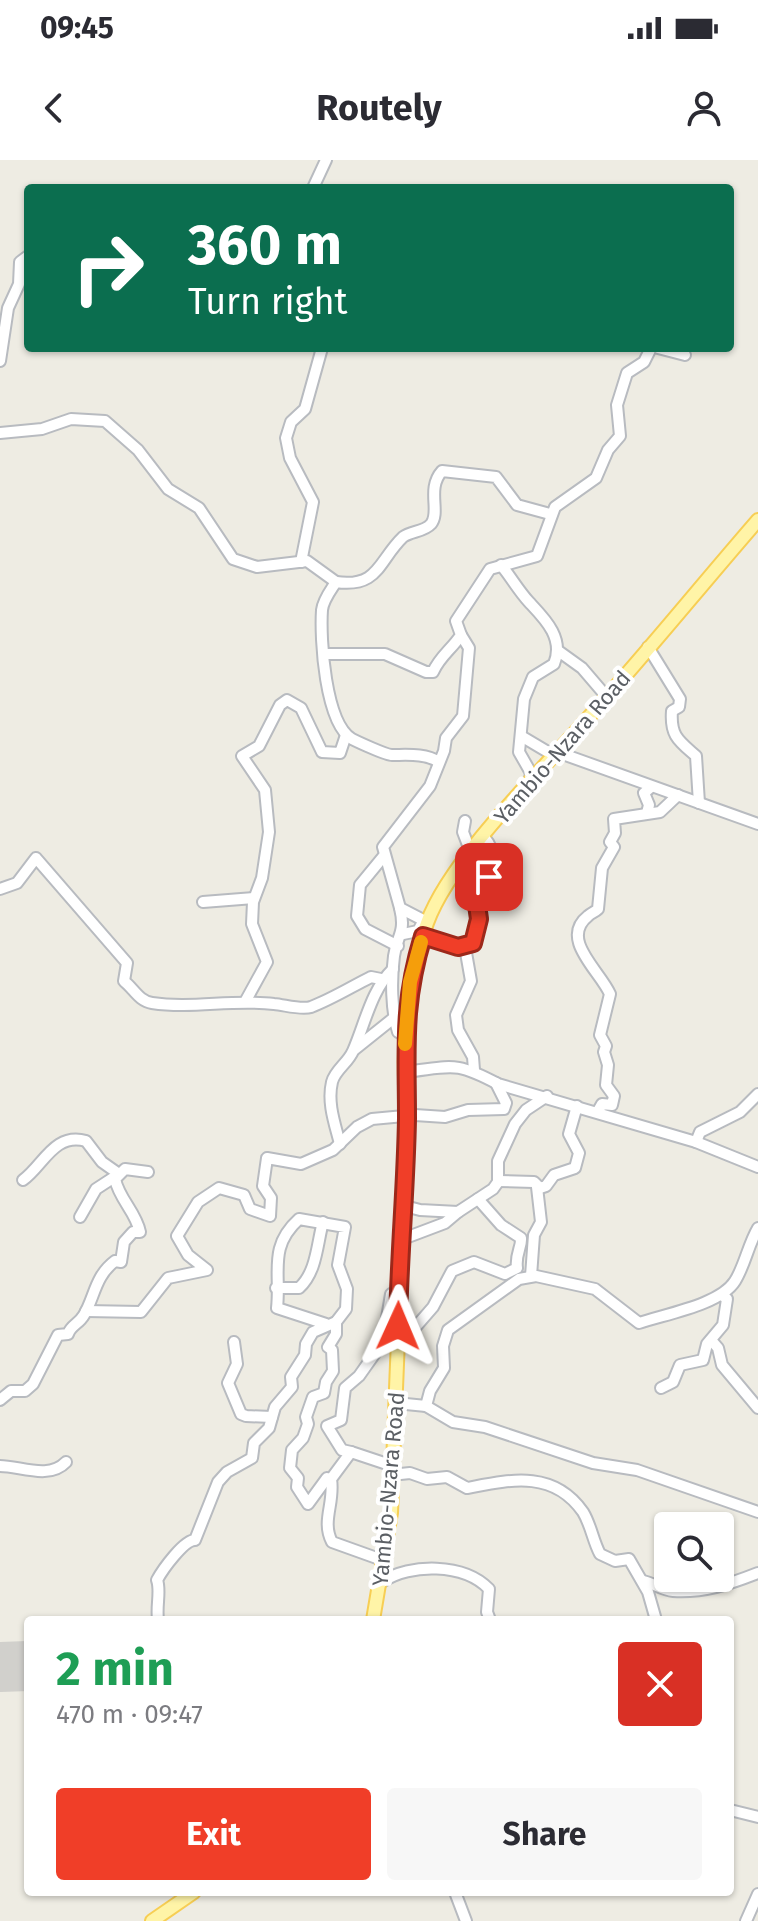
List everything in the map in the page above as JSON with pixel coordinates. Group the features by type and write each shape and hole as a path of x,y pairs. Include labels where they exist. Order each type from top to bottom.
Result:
{"main road":[{"name":"Yambio-Nzara Road","path":"374,1616 385,1561 396,1403 401,1205 407,1115 405,1036 399,1015 408,996 426,921 441,895 484,837 758,520"},
{"path":"152,1921 188,1896"}],"street":[{"path":"315,184 326,160"},
{"path":"0,361 8,308 19,284 20,262 24,259"},
{"path":"301,562 313,502 290,458 286,438 291,422 305,409 321,352"},
{"path":"340,1144 331,1107 333,1079 357,1044 399,1015 393,993 393,969 403,934 395,883 383,857 383,847 430,786 446,738 463,716 468,689 469,648 456,621 490,569 537,556 550,514 562,499 596,478 608,450 620,436 617,405 627,373 644,362 649,352"},
{"path":"673,352 685,355"},
{"path":"0,433 42,429 71,419 105,421 138,450 168,489 199,508 233,559 257,567 307,561 336,582 360,583 379,570 405,535 430,525 433,520 433,484 446,469 496,477 517,505 550,514"},
{"path":"501,565 531,604 543,613 553,632 557,650 554,664 539,671 528,684 519,752 531,773 529,783"},
{"path":"336,582 322,606 324,654 328,697 346,735 383,753 430,756 439,762"},
{"path":"324,654 385,654 426,672 433,672 440,657 451,650 461,635"},
{"path":"648,647 680,699 679,707 672,711 672,728 679,743 696,756 699,803"},
{"path":"557,650 582,668 606,696"},
{"path":"245,1002 267,962 252,924 254,898 262,878 268,819 264,786 242,756 259,746 280,705 287,700 301,708 322,752 340,753 346,735"},
{"path":"521,736 555,754 758,824"},
{"path":"647,813 649,805 644,793 650,788"},
{"path":"598,1111 602,1104 612,1105 614,1096 606,1085 606,1046 600,1035 610,994 577,945 577,934 587,916 598,909 602,868 614,847 610,842 615,833 614,819 660,812 678,795"},
{"path":"465,821 463,832 471,853"},
{"path":"423,936 465,947 473,943 477,905 491,872 493,853 484,837"},
{"path":"383,857 360,885 357,916 365,929 398,946"},
{"path":"0,889 17,883 36,858 127,963 124,981 139,998 177,1007 245,1002 306,1008 333,994 349,991 371,977 381,979"},
{"path":"203,902 254,898"},
{"path":"400,908 426,921 418,931 403,934"},
{"path":"465,947 471,981 456,1015 458,1030 473,1057 474,1070"},
{"path":"352,1053 359,1027 376,998 381,979 393,969"},
{"path":"376,998 393,993 408,996"},
{"path":"404,1072 432,1066 474,1070 496,1083 696,1142 758,1167"},
{"path":"86,1311 141,1312 168,1278 207,1270 188,1255 177,1236 201,1198 210,1197 219,1188 244,1195 250,1209 267,1217 272,1204 263,1186 267,1158 301,1164 340,1144 372,1119 407,1115 445,1117 468,1110 504,1109 506,1103 496,1083"},
{"path":"696,1142 700,1132 743,1110 758,1094"},
{"path":"400,1240 445,1223 493,1189 498,1181 498,1161 515,1124 526,1110 547,1096"},
{"path":"537,1187 546,1186 554,1175 577,1164 579,1153 569,1134 577,1106"},
{"path":"23,1180 36,1169 37,1161 62,1141 71,1139 86,1141 102,1162 119,1174"},
{"path":"80,1217 96,1189 125,1169 148,1172"},
{"path":"0,1400 11,1391 25,1391 33,1384 58,1335 68,1334 86,1311 88,1299 104,1269 115,1261 121,1262 124,1242 133,1232 140,1232 137,1219 118,1193 115,1179 119,1174"},
{"path":"398,1326 413,1330 433,1307 452,1271 474,1262 505,1274 516,1269 515,1256 541,1222 537,1187 534,1182 498,1181"},
{"path":"478,1199 501,1225 521,1238 522,1244"},
{"path":"401,1205 420,1210 454,1209 458,1212"},
{"path":"157,1616 155,1603 160,1590 157,1580 160,1574 184,1543 195,1540 218,1482 227,1472 252,1458 254,1443 269,1428 278,1403 292,1387 291,1377 305,1355 307,1341 331,1323 346,1309 347,1289 338,1265 345,1227 305,1217 289,1228 275,1260 277,1308 331,1323"},
{"path":"276,1288 299,1288 306,1280 313,1269 323,1222"},
{"path":"426,1406 444,1368 443,1346 448,1330 465,1321 505,1287 531,1276 597,1290 640,1323 707,1303 722,1295 736,1279 758,1228"},
{"path":"531,1276 534,1235"},
{"path":"399,1295 391,1294 388,1301 383,1342 359,1376 345,1388 341,1420 327,1426 342,1450 391,1470 427,1479 447,1477 467,1488 485,1482 543,1481 582,1511 600,1554 615,1561 629,1559 643,1581 655,1616"},
{"path":"661,1388 673,1382 680,1365 703,1360 711,1340 723,1325 727,1299 722,1295"},
{"path":"331,1323 336,1334 328,1347 332,1350 333,1371 324,1393 313,1397 309,1405 308,1424 303,1438 292,1450 290,1468 298,1478 297,1487 308,1504 327,1478 331,1479"},
{"path":"711,1340 718,1348 722,1365 758,1408"},
{"path":"234,1342 237,1364 228,1383 238,1407 246,1416 272,1417"},
{"path":"396,1403 426,1406 453,1422 485,1427 593,1463 637,1470 758,1512"},
{"path":"351,1452 331,1479 333,1502 328,1512 327,1534 332,1542 385,1561"},
{"path":"0,1466 40,1471 61,1467 66,1462"},
{"path":"382,1582 400,1571 415,1569 466,1575 489,1589 488,1616"},
{"path":"643,1581 670,1591 716,1589 758,1573"},
{"path":"734,1811 758,1817"},
{"path":"746,1921 758,1894"},
{"path":"457,1896 466,1921"}],"runway":[{"path":"0,1667 24,1666"}],"slow traffic":[{"path":"405,1044 410,982 421,942"}],"route":[{"path":"398,1326 407,1115 404,1072 410,982 423,936 458,947 473,943 479,919 477,905 489,877"}]}
